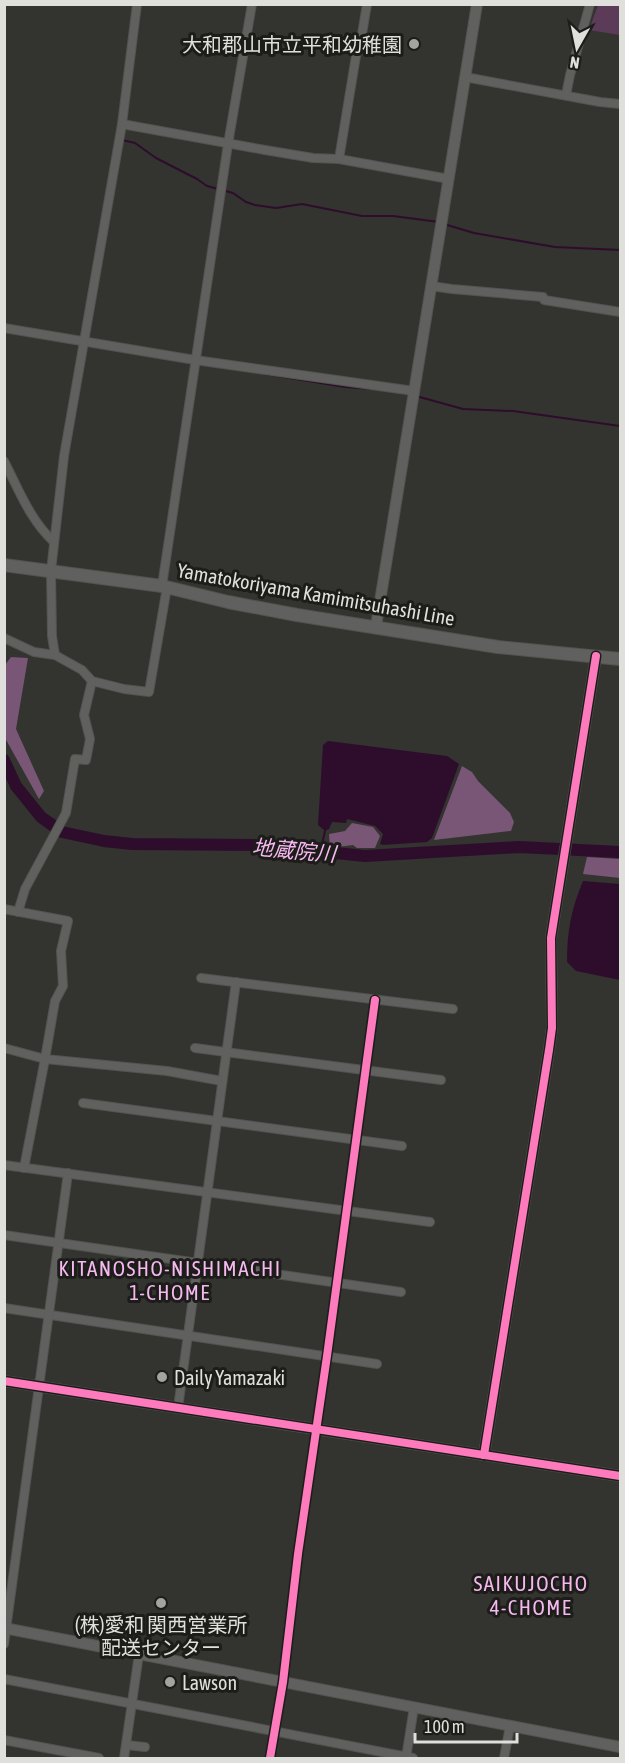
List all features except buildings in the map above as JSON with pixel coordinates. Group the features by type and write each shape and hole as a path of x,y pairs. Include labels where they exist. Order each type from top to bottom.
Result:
{"main road":[{"name":"Yamatokoriyama Kamimitsuhashi Line","path":"4,565 164,587 249,606 498,647 621,659"}],"street":[{"path":"55,655 52,636 51,571 64,456 122,124 137,4"},
{"path":"4,639 34,652 55,655 82,670 92,681 149,692 194,362 252,4"},
{"path":"339,159 367,4"},
{"path":"376,626 477,4"},
{"path":"566,95 590,4"},
{"path":"465,77 621,104"},
{"path":"122,124 228,144 313,158 339,159 449,179"},
{"path":"431,286 543,297 544,300 621,312"},
{"path":"4,328 194,362 414,396"},
{"path":"4,461 33,519 54,542"},
{"path":"484,1455 549,1050 552,1028 551,938 596,656"},
{"path":"18,912 25,889 66,813 75,759 86,760 90,739 84,715 92,681"},
{"path":"4,909 68,921 61,951 63,986 55,1001 24,1168"},
{"path":"201,978 453,1010"},
{"path":"178,1408 236,982"},
{"path":"270,1758 375,1000"},
{"path":"4,1048 45,1059 166,1071 222,1081"},
{"path":"195,1048 441,1080"},
{"path":"83,1103 402,1146"},
{"path":"4,1165 430,1222"},
{"path":"4,1644 68,1173"},
{"path":"4,1236 401,1292"},
{"path":"4,1308 377,1364"},
{"path":"4,1381 621,1476"},
{"path":"6,1628 621,1747"},
{"path":"124,1758 139,1654"},
{"path":"4,1679 408,1758 414,1707"},
{"path":"504,1758 510,1726"},
{"path":"4,1740 65,1755 99,1758"},
{"path":"126,1744 145,1747"}],"shaded area":[{"path":"598,5 620,5 620,35 589,30"},
{"path":"11,657 28,658 16,729 44,791 39,799 5,738 5,665"},
{"path":"328,741 447,756 459,764 432,838 427,842 383,845 380,844 383,834 375,826 347,819 346,823 332,822 329,829 325,831 318,825 323,745"},
{"path":"462,766 472,772 510,813 514,822 511,831 434,840"},
{"path":"352,823 373,827 380,836 375,848 357,848 353,845 330,848 329,834 345,831"},
{"path":"587,857 620,859 620,878 583,874"},
{"path":"583,881 620,884 620,980 576,971 567,962 570,921"}],"waterway":[{"path":"122,140 135,143 156,158 207,186 233,193 255,205 276,208 302,204 362,216 393,216 439,222"},
{"path":"444,224 474,233 555,247 620,250"},
{"path":"265,374 372,389"},
{"path":"416,396 463,409 513,411 620,426"},
{"name":"地蔵院川","path":"4,760 16,786 41,817 62,832 104,841 132,844 258,845 365,856 519,847 620,852"},
{"path":"320,853 325,831"}],"cycle path":[{"path":"484,1455 549,1050 552,1028 551,938 596,656"},
{"path":"270,1758 283,1682 298,1554 375,1000"},
{"path":"4,1381 620,1476"}],"place":[{"name":"大和郡山市立平和幼稚園","path":"414,44"},
{"name":"Daily Yamazaki","path":"162,1377"},
{"name":"(株)愛和 関西営業所 配送センター","path":"161,1603"},
{"name":"Lawson","path":"170,1682"}],"district":[{"name":"KITANOSHO-NISHIMACHI 1-CHOME","path":"170,1280"},
{"name":"SAIKUJOCHO 4-CHOME","path":"531,1595"}]}
